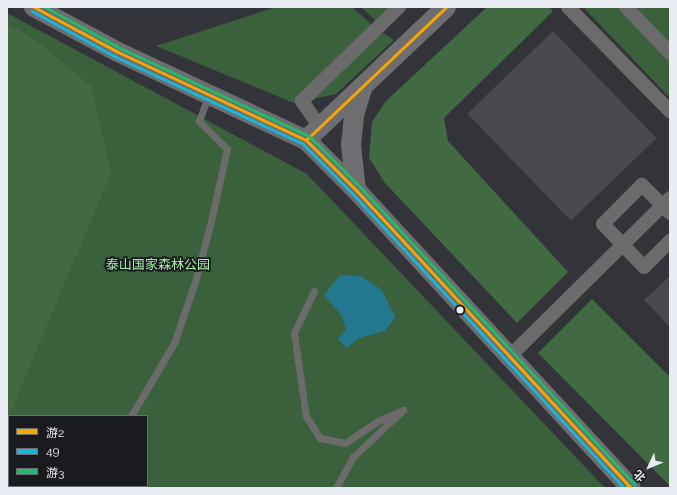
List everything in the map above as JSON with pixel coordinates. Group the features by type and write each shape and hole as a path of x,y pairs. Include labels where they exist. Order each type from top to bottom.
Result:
{"main road":[{"path":"34,7 118,52 208,95 313,134 356,190 631,488"},
{"path":"313,134 446,7"},
{"path":"356,190 351,145 354,115 362,88"}],"street":[{"path":"313,134 302,101 399,7"},
{"path":"568,7 670,111"},
{"path":"626,7 670,53"},
{"path":"510,356 623,245 668,206 642,185 603,224 623,245 644,267 670,241"}],"lane":[{"path":"132,415 174,343 195,282 211,221 227,149 199,121 208,95"},
{"path":"314,291 294,333 306,416 320,438 345,443 376,422 404,410 353,456 336,488"}],"green space":[{"path":"276,7 352,7 378,30 394,40 336,94 294,103 156,46"},
{"path":"361,7 389,7 375,20"},
{"path":"487,7 550,7 553,11 444,118 448,141 568,272 517,323 385,183 369,158 372,122 386,101"},
{"path":"583,7 670,7 670,98"},
{"name":"泰山国家森林公园","path":"7,13 307,174 605,488 7,488"},
{"path":"7,24 34,39 91,86 111,173 7,420"},
{"path":"592,299 670,377 670,486 538,353"}],"water":[{"path":"340,275 361,276 382,290 395,317 385,331 359,338 347,348 338,339 346,330 342,316 324,295"}],"building":[{"path":"553,31 657,138 571,221 467,114"},
{"path":"670,276 670,327 644,300"}],"transit line":[{"name":"游2","path":"34,7 118,52 306,140 356,190 631,488"},
{"name":"游3","path":"45,7 120,48 309,136 360,187 635,485"},
{"name":"游2","path":"306,140 446,7"},
{"name":"49","path":"32,11 116,57 303,144 352,193 624,488"}]}
